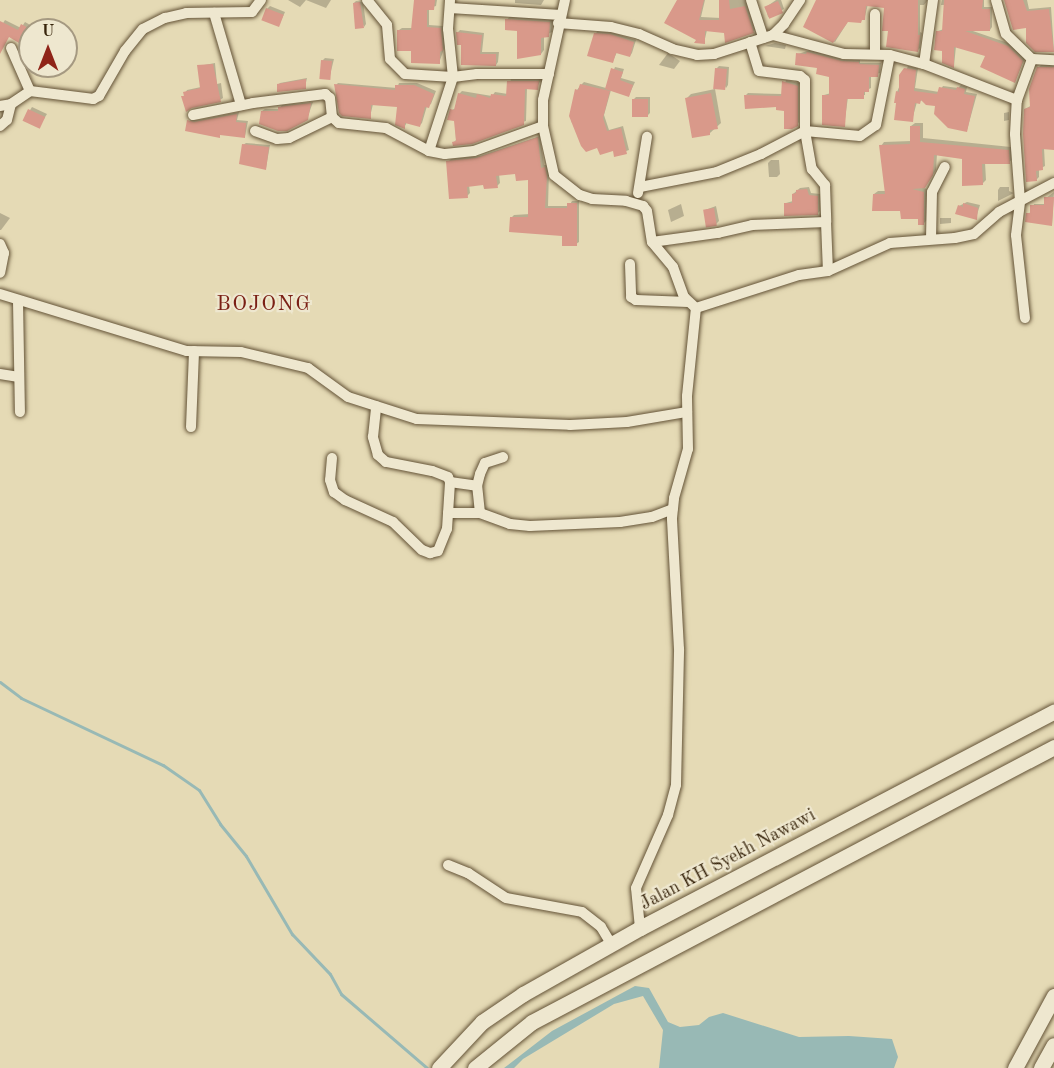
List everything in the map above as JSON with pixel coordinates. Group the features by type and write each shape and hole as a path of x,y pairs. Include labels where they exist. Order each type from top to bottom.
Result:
{"main road":[{"name":"Jalan KH Syekh Nawawi","path":"439,1068 463,1039 500,1007 640,928 1054,712"},
{"path":"475,1068 532,1022 1054,747"},
{"path":"1014,1068 1054,996"},
{"path":"1041,1068 1054,1045"}],"street":[{"path":"0,126 7,120 5,105 30,91 93,99 99,96 125,51 143,29 165,18 186,13 252,12 261,0"},
{"path":"367,0 387,25 390,59 405,74 453,77 477,74 549,74"},
{"path":"565,0 543,100 543,126 554,175 568,187 592,199 637,202 647,211 652,242 673,267 692,305 687,412 688,448 673,509 674,578 679,649 676,785 668,814 636,888 640,928"},
{"path":"751,0 768,36 844,54 890,55 924,64 1017,100"},
{"path":"429,151 453,77 448,29 450,4 611,27 639,34 672,49 697,55 714,54 768,36 784,24 800,0"},
{"path":"924,64 933,0"},
{"path":"996,0 1006,34 1032,59 1054,60"},
{"path":"214,13 241,105"},
{"path":"875,14 875,53"},
{"path":"750,42 759,71 800,76 805,80 805,131 812,169 825,185 828,271"},
{"path":"11,48 30,91"},
{"path":"640,187 717,172 761,154 805,131 860,136 876,125 890,55"},
{"path":"1024,318 1016,235 1020,201 1015,134 1017,100 1032,59"},
{"path":"193,115 241,105 325,94 330,98 332,117 339,123 386,128 429,151 444,154 474,151 543,126"},
{"path":"255,131 277,140 289,138 332,117"},
{"path":"637,202 647,137"},
{"path":"931,239 932,192 945,167"},
{"path":"630,264 631,297 636,300 692,305 800,275 828,271 890,243 975,234 999,212 1054,183"},
{"path":"652,242 718,233 752,225 826,222"},
{"path":"0,244 4,252 0,273"},
{"path":"0,294 194,351 242,352 308,368 348,397 417,419 526,425 627,422 687,412"},
{"path":"18,301 20,412"},
{"path":"191,426 194,351"},
{"path":"0,374 19,377"},
{"path":"332,458 330,480 334,492 345,500 393,522 422,550 430,553 438,550 444,541 450,482 445,474 386,462 378,454 373,437 376,406"},
{"path":"480,513 477,486 485,463 503,457"},
{"path":"450,482 477,486"},
{"path":"448,513 480,513 510,524 530,526 620,522 652,517 673,509"},
{"path":"448,865 468,873 506,898 582,912 601,927 612,945"}],"water":[{"path":"635,986 649,988 668,1022 680,1027 699,1025 709,1017 723,1013 799,1037 849,1036 892,1039 898,1057 894,1068 659,1068 663,1030 643,996 614,1004 523,1059 514,1068 504,1068 552,1031"}],"building":[{"path":"414,0 435,0 434,10 427,10 427,27 441,28 443,50 440,52 440,64 411,63 411,51 397,51 397,30 411,30"},
{"path":"677,0 704,0 699,20 719,20 719,0 729,0 730,9 745,6 754,33 725,43 724,33 705,31 705,44 694,43 696,40 664,23"},
{"path":"816,0 918,0 918,35 920,35 918,52 886,47 888,31 882,31 884,8 876,7 866,6 865,20 861,23 848,22 833,43 803,27"},
{"path":"944,0 983,0 982,9 990,9 990,31 965,31 1008,46 1023,61 1015,83 980,67 985,56 954,47 954,68 942,63 942,51 934,50 936,31 942,31"},
{"path":"1004,0 1023,0 1027,11 1049,9 1054,52 1035,52 1026,43 1026,28 1013,30"},
{"path":"778,1 783,13 769,19 764,7"},
{"path":"360,2 364,28 355,29 353,3"},
{"path":"266,8 284,15 279,27 261,20"},
{"path":"505,19 550,22 549,37 541,38 541,55 517,59 517,31 505,30"},
{"path":"0,21 18,30 18,42 9,37 0,54"},
{"path":"456,32 482,35 480,54 496,54 496,66 461,65 461,45 457,45"},
{"path":"594,33 610,34 634,42 630,57 616,53 613,63 587,56"},
{"path":"807,52 842,61 879,65 878,77 869,77 869,92 864,92 864,99 847,99 845,127 822,125 822,95 829,95 829,77 816,74 817,68 795,65 796,53 806,54"},
{"path":"321,60 332,61 330,80 319,79"},
{"path":"213,64 221,102 192,108 186,112 181,96 184,96 183,92 200,88 197,65"},
{"path":"1037,67 1054,67 1054,150 1042,149 1043,170 1036,171 1037,181 1026,182 1024,109 1030,107 1029,89"},
{"path":"611,68 623,72 620,80 633,85 629,97 605,89"},
{"path":"715,68 727,69 725,90 713,89"},
{"path":"904,68 916,70 914,91 937,94 939,87 956,90 957,87 965,89 964,94 975,96 967,132 948,128 934,114 935,106 926,105 921,100 920,104 915,103 913,122 894,120 896,91 899,92 899,75"},
{"path":"306,79 306,89 277,92 277,84"},
{"path":"507,81 539,81 538,90 525,89 524,125 472,144 453,146 452,142 456,141 454,121 447,120 450,109 454,110 458,93 476,98 477,94 490,98 491,94 506,96"},
{"path":"782,81 798,86 798,126 792,129 784,129 784,111 776,110 776,107 745,109 744,95 781,96"},
{"path":"334,84 395,90 395,85 414,85 434,94 429,108 425,107 420,127 405,123 405,129 395,125 397,107 371,105 371,119 342,116 339,113"},
{"path":"580,84 610,91 603,118 607,131 621,128 627,154 614,157 613,151 600,155 597,148 586,152 581,146 569,116 575,89 578,90"},
{"path":"711,93 718,129 710,130 710,135 692,138 685,98"},
{"path":"632,99 648,99 648,117 632,117"},
{"path":"311,103 308,120 287,131 278,131 259,124 261,111 278,111 278,107"},
{"path":"28,109 45,117 40,129 23,121"},
{"path":"237,114 236,122 246,123 245,138 220,135 220,138 185,131 187,120 194,122"},
{"path":"910,126 920,126 920,142 1009,150 1010,164 982,164 983,185 962,186 962,159 934,155 933,175 925,188 912,189 924,192 924,225 918,225 918,219 901,219 900,211 872,211 873,194 885,194 879,145 910,144"},
{"path":"538,137 541,168 545,167 547,176 545,208 567,208 567,203 577,203 577,246 562,246 562,236 509,232 510,217 528,217 528,180 516,181 515,174 496,176 498,188 484,189 483,185 467,187 468,198 449,199 446,161 476,158"},
{"path":"242,144 269,147 266,170 239,164"},
{"path":"807,189 809,195 818,196 818,215 784,216 784,203 792,203 792,194 796,193 796,190"},
{"path":"1044,197 1054,197 1052,226 1025,222 1026,213 1030,213 1030,205 1044,205"},
{"path":"963,203 978,208 977,220 955,214 958,205 963,207"},
{"path":"714,208 717,226 706,227 703,210"}],"waterway":[{"path":"0,682 21,698 163,765 199,790 220,824 246,856 292,934 330,974 341,994 427,1068"}],"district":[{"name":"BOJONG","path":"264,305"}]}
